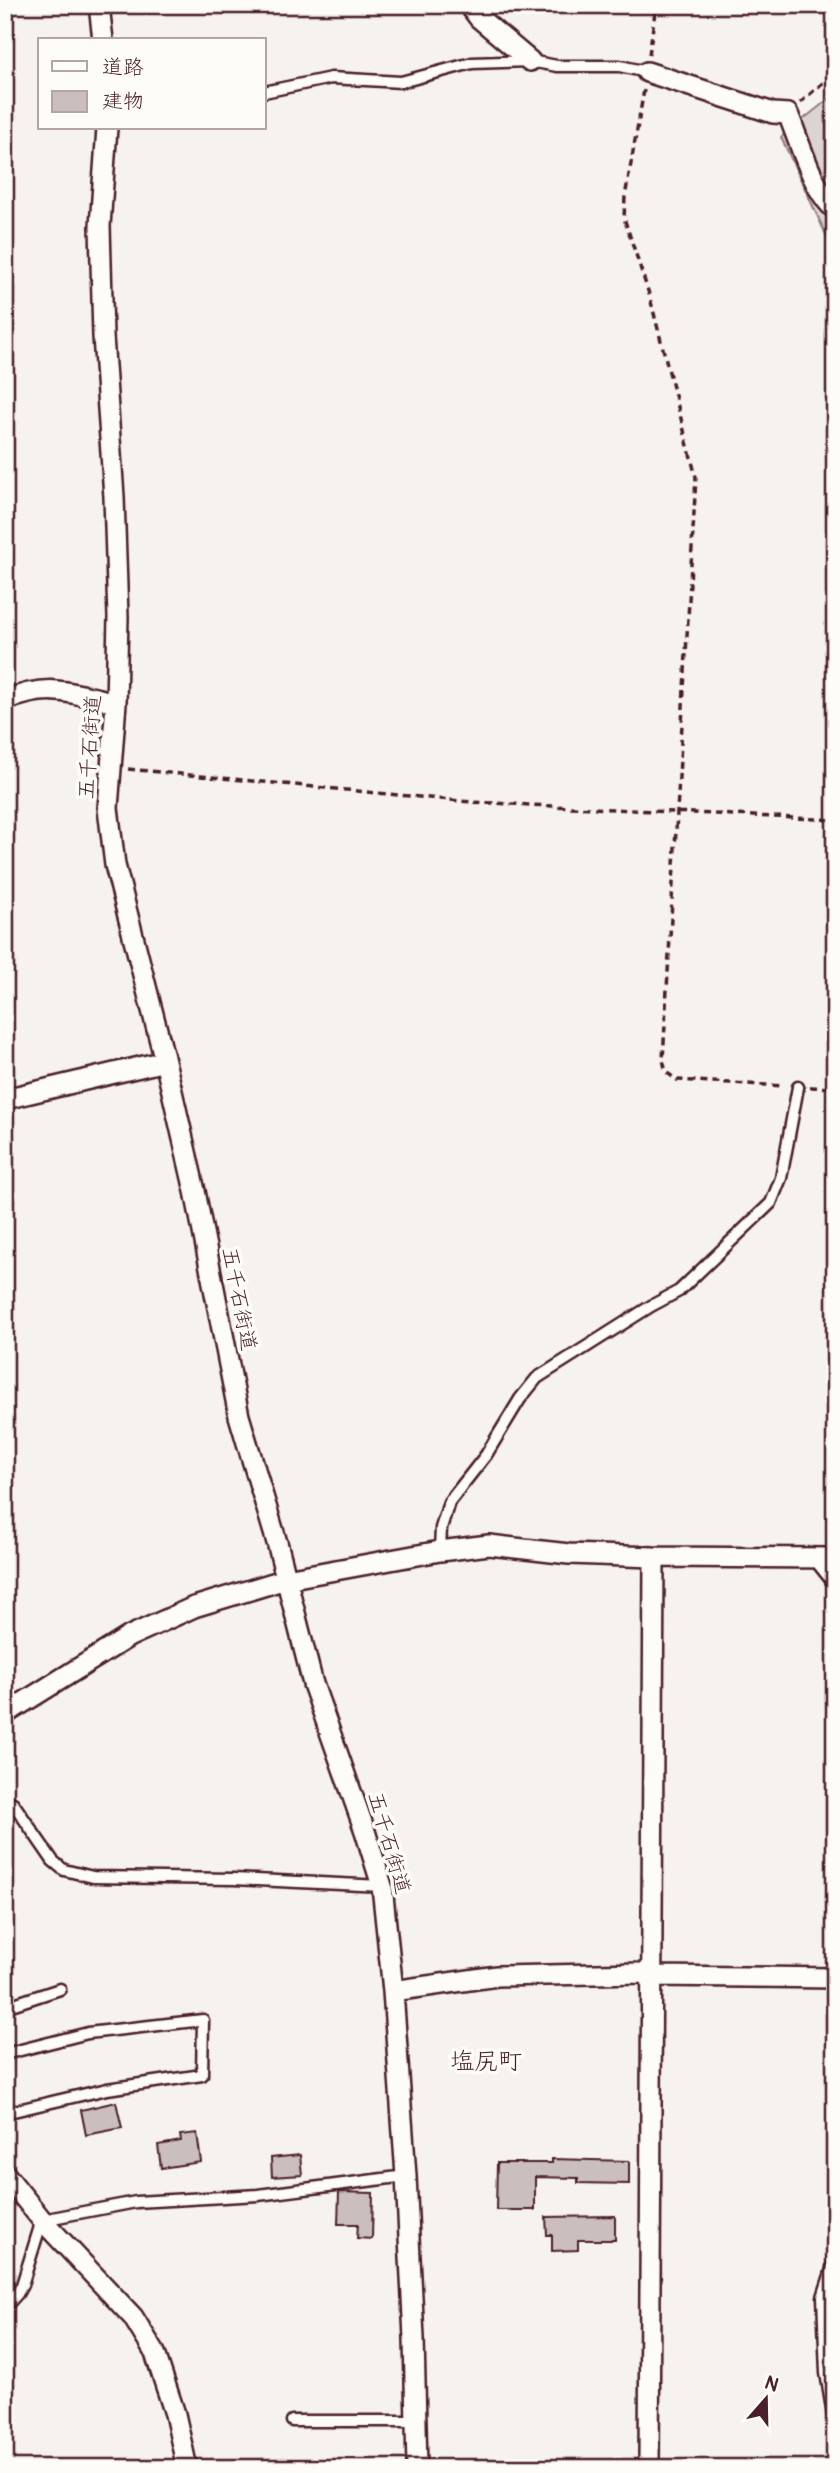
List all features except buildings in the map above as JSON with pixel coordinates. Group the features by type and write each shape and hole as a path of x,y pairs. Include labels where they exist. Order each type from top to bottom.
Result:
{"street":[{"path":"99,5 103,38"},
{"path":"469,5 479,19 530,61"},
{"path":"647,72 773,113 788,114 819,189 826,202 835,209"},
{"name":"五千石街道","path":"107,130 100,226 118,617 116,703 108,808 115,865 195,1191 239,1416 313,1684 382,1886 393,1991 406,2176 417,2468"},
{"path":"5,701 23,693 55,689 116,703"},
{"path":"5,1098 165,1061"},
{"path":"5,1714 130,1636 194,1606 286,1579 440,1551 489,1545 569,1554 825,1559"},
{"path":"649,2468 654,1557"},
{"path":"393,1991 497,1976 641,1973 653,1976 835,1978"},
{"path":"5,2174 42,2220 133,2317 155,2353 175,2414 187,2468"}],"lane":[{"path":"266,92 331,78 401,82 472,64 530,61 557,66 620,66 647,72"},
{"path":"440,1551 441,1528 449,1502 486,1455 520,1399 537,1378 679,1291 771,1203 781,1178 798,1087"},
{"path":"825,1559 835,1585"},
{"path":"5,1800 13,1803 53,1861 64,1870 93,1877 382,1886"},
{"path":"5,2007 60,1989"},
{"path":"5,2054 88,2033 202,2021 202,2076 107,2089 5,2113"},
{"path":"5,2307 22,2285 42,2220 136,2202 258,2195 406,2176"},
{"path":"835,2260 823,2297 826,2373 835,2427"},
{"path":"292,2421 416,2421"}],"path":[{"path":"656,5 625,197 624,218 649,294 696,477 663,1060 666,1072 677,1080 835,1088"},
{"path":"788,114 835,72"},
{"path":"110,768 471,802 835,820"}],"shaded area":[{"path":"835,94 835,254 781,137"}],"district":[{"name":"塩尻町","path":"486,2061"}]}
